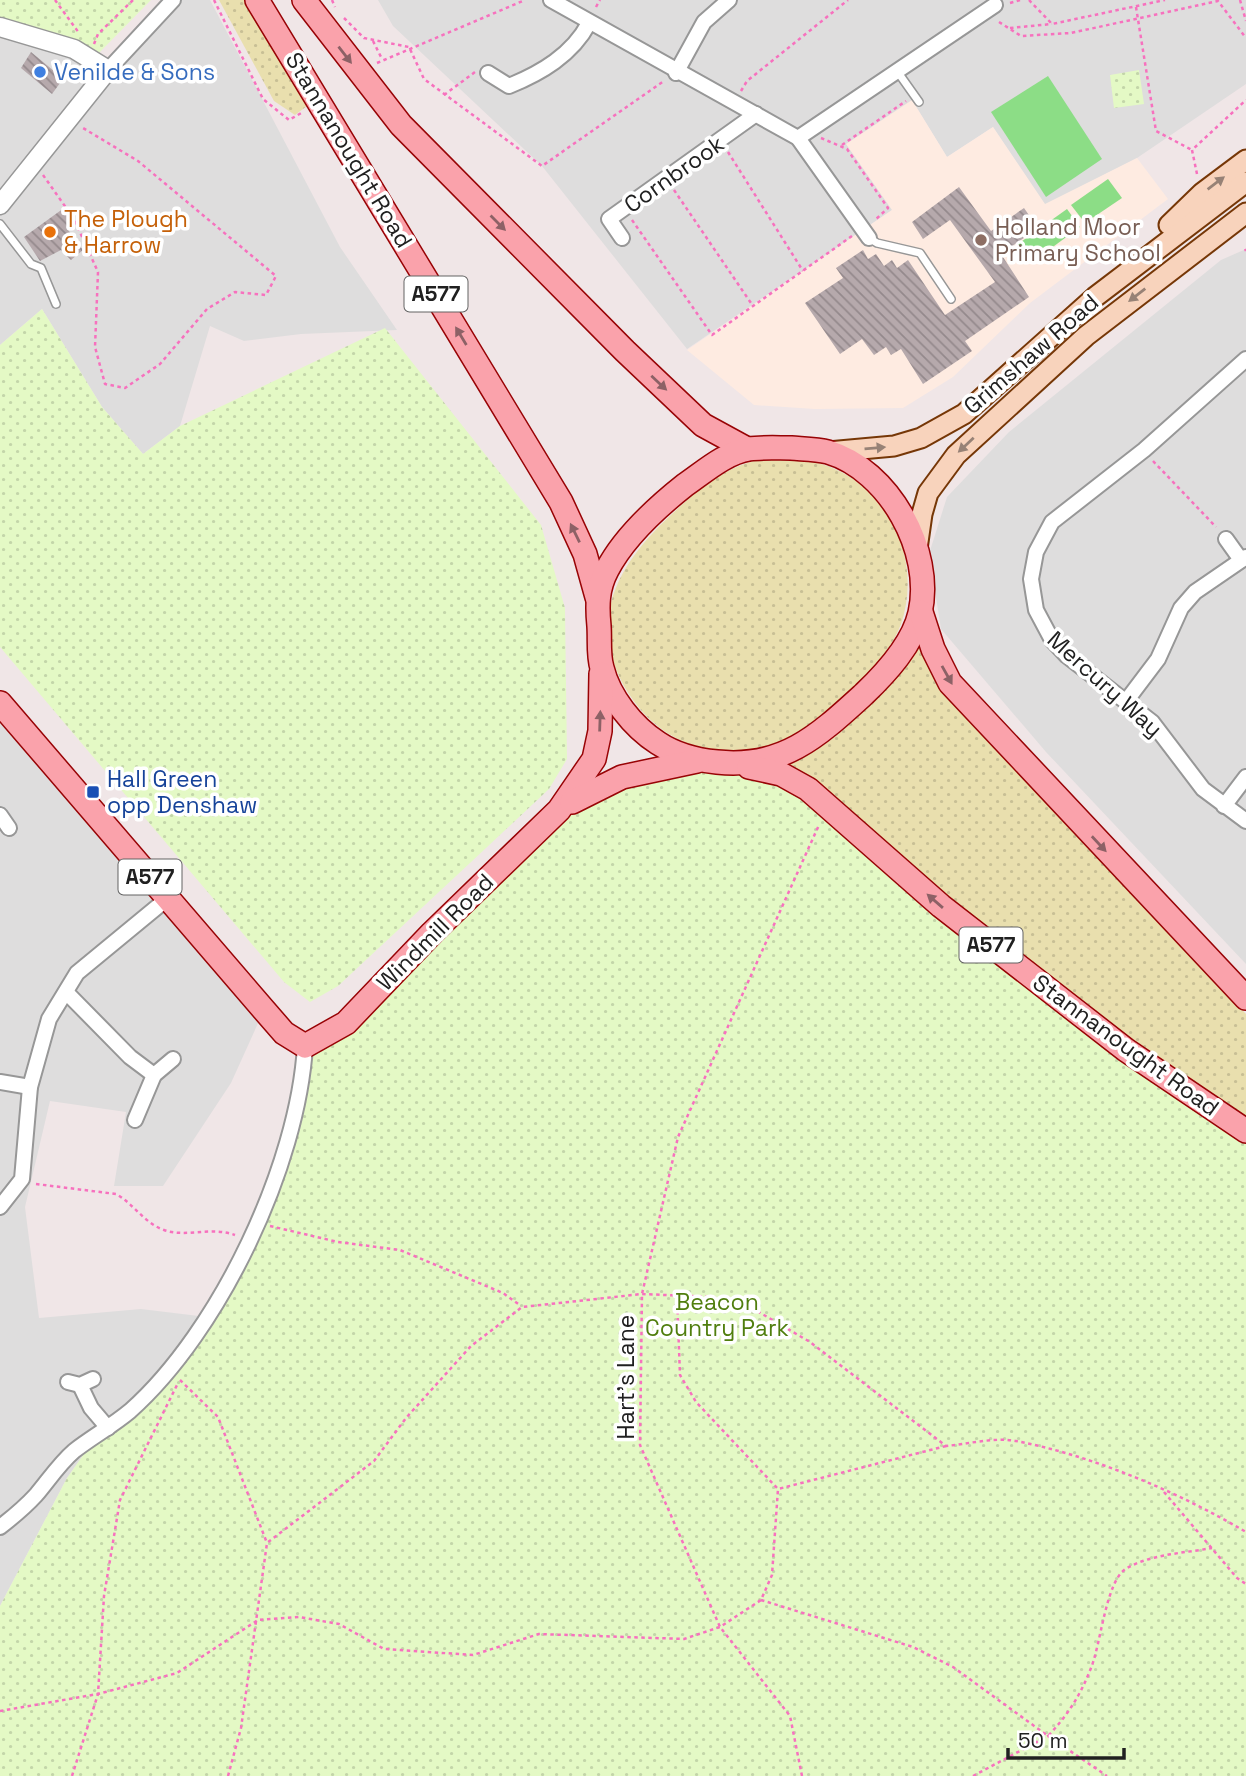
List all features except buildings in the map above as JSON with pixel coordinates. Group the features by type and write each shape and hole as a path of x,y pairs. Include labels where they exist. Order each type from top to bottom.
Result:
{"main road":[{"name":"Stannanought Road","path":"257,0 561,502 585,554 597,597"},
{"name":"Stannanought Road","path":"304,0 401,125 625,351 703,425 747,449"},
{"path":"1095,297 1202,193 1246,160"},
{"name":"Grimshaw Road","path":"828,452 894,446 947,425 982,400 1095,297 1246,182"},
{"name":"Grimshaw Road","path":"917,549 928,493 956,455 1086,336 1210,238 1246,213"},
{"path":"1210,238 1246,219"},
{"name":"A577","path":"920,612 900,654 881,678 815,737 772,759 738,764 701,760 671,751 633,721 615,699 601,668 597,597 606,571 624,544 649,518 713,464 747,449 791,448 828,452 875,480 903,517 917,549 920,612 933,649 950,683 1246,998"},
{"name":"Windmill Road","path":"305,1046 346,1023 441,924 559,810 594,759 600,731 601,668"},
{"name":"A577","path":"0,703 284,1033 305,1046"},
{"name":"Windmill Road","path":"559,810 605,782 701,760"},
{"name":"Stannanought Road","path":"738,764 781,774 808,789 941,906 1126,1050 1246,1130"}],"street":[{"path":"0,205 108,70 173,0"},
{"name":"Cornbrook","path":"551,0 676,73 798,138 866,233"},
{"path":"676,73 704,22 729,0"},
{"path":"798,138 991,7"},
{"path":"488,73 509,86 533,76 571,49 589,23"},
{"path":"0,27 74,49 108,70"},
{"name":"Cornbrook","path":"622,238 609,219 722,142 757,114"},
{"name":"Mercury Way","path":"1246,359 1144,450 1052,522 1036,552 1031,579 1036,610 1052,640 1067,656 1152,722 1194,780 1246,821"},
{"path":"1127,701 1158,659 1181,608 1195,592 1244,558 1226,539"},
{"path":"1224,806 1246,777"},
{"path":"0,1207 22,1179 30,1087 49,1020 78,973 168,898"},
{"path":"66,992 130,1057 154,1075"},
{"path":"0,1527 36,1495 74,1452 130,1410 167,1372 207,1317 247,1242 286,1152 303,1082 305,1046"},
{"path":"135,1120 154,1075 173,1059"},
{"path":"0,1082 30,1087"},
{"path":"80,1382 91,1408 108,1428"}],"lane":[{"path":"897,71 917,99"},
{"path":"0,224 31,264 41,268 56,304"},
{"path":"866,233 877,243 920,253 951,299"}],"path":[{"path":"55,0 93,48 98,33 133,0"},
{"path":"214,0 268,106 289,120 303,112"},
{"path":"377,63 409,47 525,0"},
{"path":"735,103 747,80 848,0"},
{"path":"1029,0 1052,24"},
{"path":"1008,28 1052,24 1165,0"},
{"path":"1240,0 1246,21"},
{"path":"991,7 1008,28 1021,36 1071,33 1218,1 1246,38"},
{"path":"1136,7 1156,131 1192,150 1198,177"},
{"path":"373,41 383,59"},
{"path":"443,95 476,71 488,73"},
{"path":"842,145 917,99"},
{"path":"1192,150 1246,100"},
{"path":"34,162 74,219 99,272 95,347 105,384 125,388 160,364 207,309 235,292 266,295 276,276 138,161 69,119"},
{"path":"624,208 712,335 803,271 866,233 888,208 842,145 816,136"},
{"path":"722,142 803,271"},
{"path":"667,179 753,306"},
{"path":"1144,450 1226,539"},
{"name":"Hart's Lane","path":"802,1776 790,1716 720,1627 640,1445 642,1294 678,1137 812,835 831,807"},
{"path":"22,1179 43,1187 116,1194 165,1231 183,1233 214,1230 247,1242"},
{"path":"256,1223 338,1242 400,1250 503,1293 522,1307"},
{"path":"267,1543 374,1461 406,1418 471,1346 522,1307 642,1294 735,1298 810,1342 946,1446"},
{"path":"0,1711 98,1694 177,1673 258,1620 299,1617 339,1624 384,1649 473,1655 539,1634 684,1639 720,1627 761,1600 772,1575 778,1489 696,1402 680,1375 677,1297"},
{"path":"167,1372 180,1380 218,1417 267,1543 241,1728 228,1776"},
{"path":"72,1776 98,1694 104,1596 120,1500 180,1380"},
{"path":"778,1489 946,1446 1013,1441 1088,1462 1189,1499 1246,1532"},
{"path":"1162,1489 1246,1584"},
{"path":"973,1776 1048,1736 1070,1713 1091,1669 1102,1635 1110,1591 1125,1568 1159,1557 1212,1548"},
{"path":"761,1600 913,1647 953,1667 1107,1776"}],"shaded area":[{"path":"173,0 210,0 340,247 397,330 301,334 244,341 210,326 180,426 143,454 102,407 42,309 0,345 0,27 108,70"},
{"path":"219,0 249,0 311,103 295,115 274,101"},
{"path":"378,0 1246,0 1246,84 1137,158 1045,205 993,127 947,157 912,100 892,210 687,349 542,166 393,26"},
{"name":"Holland Moor Primary School","path":"912,100 947,157 993,127 1045,204 1137,158 1168,199 1030,303 953,377 903,408 815,409 754,405 687,350 892,210 846,144"},
{"path":"1246,249 1246,964 1046,752 941,629 929,554 947,497 1009,432 1221,260"},
{"path":"767,458 822,464 859,483 875,498 888,516 905,557 908,579 901,624 885,654 862,679 827,711 788,738 746,752 701,748 660,728 634,701 613,660 608,636 609,613 625,570 654,531 694,494 716,478 739,466"},
{"path":"919,643 927,661 1061,817 1246,1014 1246,1121 1117,1034 964,916 787,765 826,743 844,729 877,696"},
{"path":"0,703 264,1010 231,1083 163,1186 114,1186 126,1112 50,1101 25,1207 39,1318 141,1309 207,1317 167,1372 96,1437 67,1478 0,1606"}],"green space":[{"path":"0,0 151,0 96,56 0,24"},
{"path":"1139,70 1144,104 1114,108 1110,75"},
{"path":"1048,76 1102,159 1046,197 991,112"},
{"path":"1108,179 1122,198 1085,223 1071,205"},
{"path":"1067,209 1080,227 1031,263 1018,244"},
{"path":"42,309 102,407 143,454 180,426 385,328 541,525 565,608 567,759 549,789 338,986 310,1002 284,982 0,647 0,345"},
{"name":"Beacon Country Park","path":"700,760 781,774 1246,1131 1246,1776 0,1776 0,1606 67,1478 96,1437 130,1410 207,1317 286,1152 305,1046 559,810"}],"place":[{"name":"Venilde & Sons","path":"40,72"},
{"name":"The Plough & Harrow","path":"50,232"},
{"name":"Holland Moor Primary School","path":"981,240"},
{"name":"Hall Green opp Denshaw","path":"93,792"}]}
